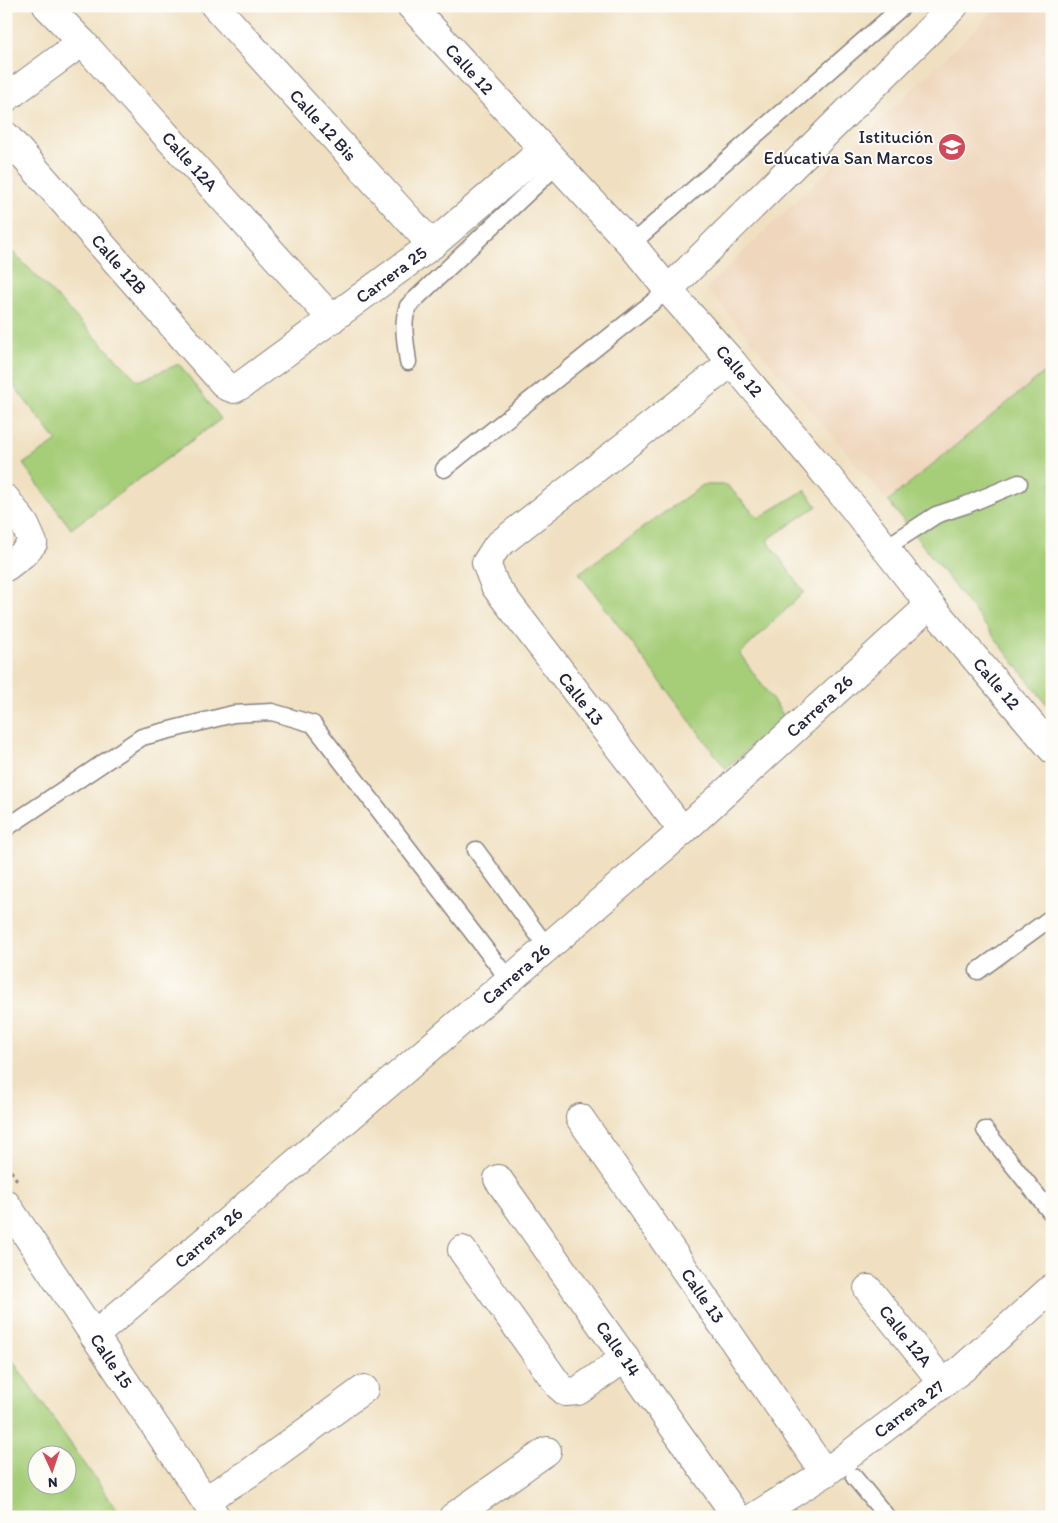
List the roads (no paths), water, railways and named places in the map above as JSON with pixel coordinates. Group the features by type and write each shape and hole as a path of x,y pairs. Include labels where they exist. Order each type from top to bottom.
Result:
{"street":[{"name":"Calle 12A","path":"47,6 82,42 332,319"},
{"name":"Calle 12 Bis","path":"215,6 432,245"},
{"name":"Calle 12","path":"411,6 631,244 668,290 732,362 930,605 1052,749"},
{"path":"668,290 954,6"},
{"path":"6,98 82,42"},
{"name":"Calle 12B","path":"6,136 226,386 234,389"},
{"name":"Carrera 25","path":"234,389 332,319 550,157"},
{"name":"Calle 13","path":"682,831 494,586 486,563 497,546 732,362"},
{"path":"6,500 25,525 33,543 23,554 6,567"},
{"name":"Carrera 26","path":"94,1336 682,831 930,605"},
{"name":"Calle 13","path":"580,1118 824,1473"},
{"name":"Calle 14","path":"498,1179 737,1517"},
{"name":"Calle 15","path":"6,1204 210,1508"},
{"path":"462,1250 559,1386 566,1392 578,1391 625,1358"},
{"name":"Carrera 27","path":"754,1517 824,1473 962,1369 1052,1288"},
{"name":"Calle 12A","path":"868,1289 943,1383"},
{"path":"210,1508 248,1474 364,1389"},
{"path":"453,1517 547,1451"}],"lane":[{"path":"631,244 903,6"},
{"path":"408,362 403,325 408,306 550,157"},
{"path":"444,469 668,290"},
{"path":"885,548 936,515 1019,483"},
{"path":"6,828 142,737 233,714 272,712 313,724 508,980"},
{"path":"476,850 547,947"},
{"path":"978,971 1052,916"},
{"path":"985,1130 1052,1214"},
{"path":"854,1477 886,1517"}],"place":[{"name":"Istitución Educativa San Marcos","path":"952,147"}]}
